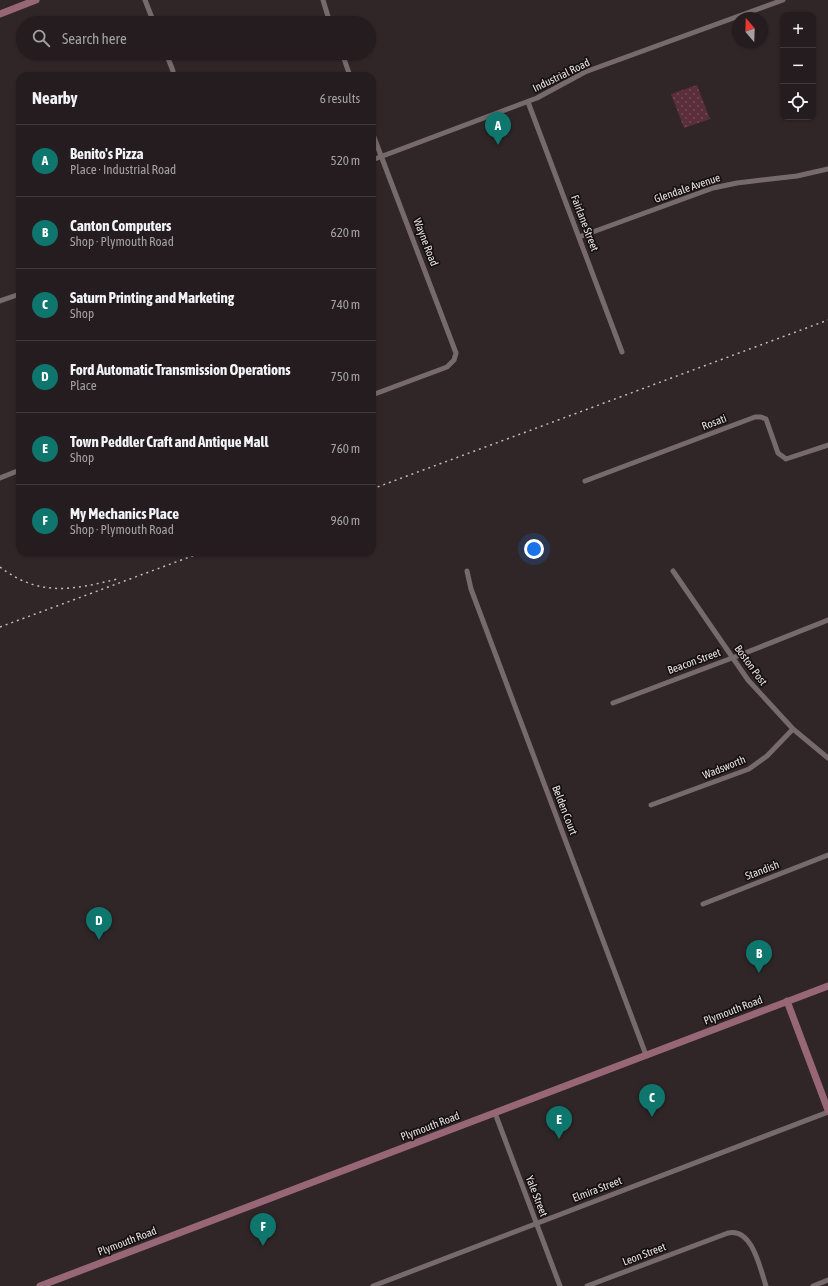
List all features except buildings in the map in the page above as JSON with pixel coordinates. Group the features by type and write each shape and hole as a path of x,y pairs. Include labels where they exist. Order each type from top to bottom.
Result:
{"main road":[{"path":"0,14 36,0"},
{"name":"Plymouth Road","path":"40,1286 828,986"},
{"path":"787,1001 828,1111"}],"street":[{"path":"144,0 151,16"},
{"path":"323,0 328,16"},
{"name":"Industrial Road","path":"376,159 528,102 585,72 783,0"},
{"path":"169,60 173,71"},
{"path":"344,60 349,72"},
{"name":"Fairlane Street","path":"528,102 622,352"},
{"name":"Wayne Road","path":"376,142 455,348 454,360 447,367 376,394"},
{"name":"Glendale Avenue","path":"579,237 713,188 738,183 797,176 828,169"},
{"path":"0,301 16,295"},
{"name":"Rosati","path":"585,481 755,417 762,417 766,419 778,453 786,460 828,445"},
{"path":"0,478 16,472"},
{"name":"Belden Court","path":"467,570 471,589 646,1056"},
{"name":"Boston Post","path":"673,571 733,658 763,698 793,729 828,758"},
{"name":"Beacon Street","path":"613,703 733,658 828,620"},
{"name":"Wadsworth","path":"651,805 749,769 767,756 793,729"},
{"name":"Standish","path":"703,904 828,855"},
{"name":"Elmira Street","path":"373,1286 828,1111"},
{"name":"Yale Street","path":"495,1113 560,1286"},
{"name":"Leon Street","path":"587,1286 731,1232 743,1235 750,1242 766,1286"},
{"path":"813,1286 828,1280"}],"shaded area":[{"path":"697,85 710,119 684,128 671,94"}],"railway":[{"path":"376,488 828,320"},
{"path":"0,627 192,556"},
{"path":"0,567 14,577 43,587 71,588 117,579"}],"place":[{"name":"Benito's Pizza","path":"498,145"},
{"name":"Ford Automatic Transmission Operations","path":"99,940"},
{"name":"Canton Computers","path":"759,973"},
{"name":"Saturn Printing and Marketing","path":"652,1117"},
{"name":"Town Peddler Craft and Antique Mall","path":"559,1139"},
{"name":"My Mechanics Place","path":"263,1246"}]}
